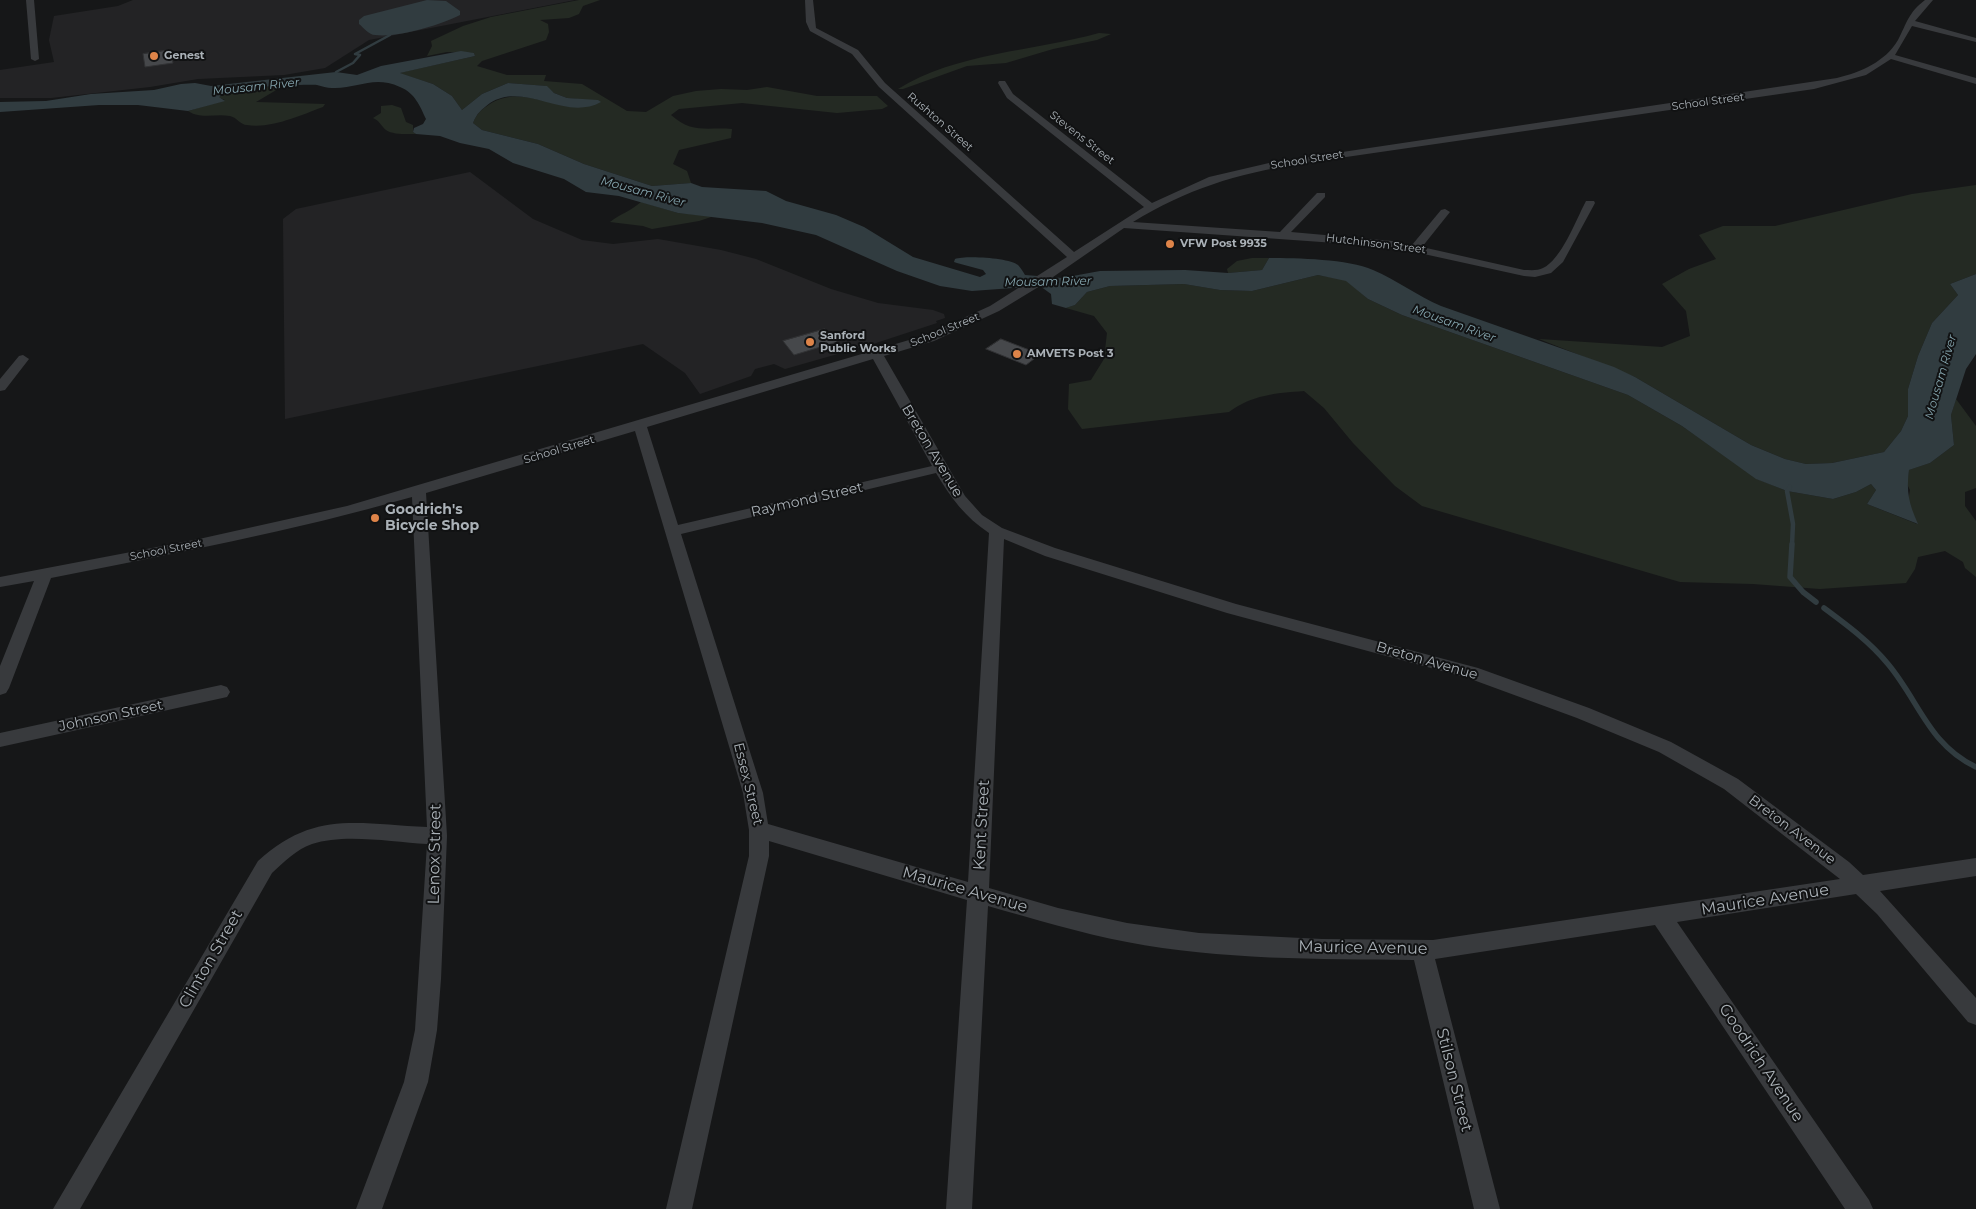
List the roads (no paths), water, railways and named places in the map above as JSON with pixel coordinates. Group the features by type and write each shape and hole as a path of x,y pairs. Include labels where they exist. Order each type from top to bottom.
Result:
{"street":[{"path":"30,0 35,59"},
{"name":"Rushton Street","path":"809,0 810,22 813,29 855,52 882,85 1073,257"},
{"name":"School Street","path":"0,582 246,534 419,491 877,354 964,325 1029,288 1151,207 1200,183 1260,167 1814,86 1855,77 1869,71 1889,56 1901,40 1908,22 1929,0"},
{"path":"1908,22 1976,40"},
{"path":"1889,56 1976,81"},
{"name":"Stevens Street","path":"1002,83 1010,96 1151,207"},
{"path":"1283,235 1321,195"},
{"name":"Hutchinson Street","path":"1122,225 1283,235 1416,248 1524,272 1543,273 1557,264 1590,203"},
{"path":"1416,248 1445,212"},
{"name":"Breton Avenue","path":"877,354 940,468 959,498 977,518 997,531 1050,552 1233,609 1472,673 1610,724 1665,747 1731,784 1804,837 1861,885 1884,908 1976,1014"},
{"path":"0,387 23,359"},
{"name":"Essex Street","path":"640,425 753,793 760,830 759,856 679,1209"},
{"name":"Raymond Street","path":"674,531 940,468"},
{"name":"Lenox Street","path":"369,1209 409,1105 421,1057 430,979 437,836 419,491"},
{"name":"Kent Street","path":"959,1209 997,531"},
{"path":"0,688 45,573"},
{"name":"Johnson Street","path":"0,740 221,692"},
{"name":"Maurice Avenue","path":"760,830 1058,917 1120,932 1190,941 1322,949 1422,950 1661,916 1976,867"},
{"name":"Clinton Street","path":"66,1209 265,867 280,853 313,835 335,832 437,836"},
{"name":"Goodrich Avenue","path":"1661,916 1860,1209"},
{"name":"Stilson Street","path":"1422,950 1487,1209"}],"water":[{"path":"427,0 446,1 460,11 460,15 430,27 395,35 373,35 359,24 359,20 364,16"},
{"name":"Mousam River","path":"461,51 474,53 475,56 400,73 433,84 452,96 462,110 482,94 508,83 547,86 554,93 567,98 598,100 601,102 587,107 573,107 517,96 503,97 484,108 473,123 482,130 538,144 584,164 652,186 691,183 702,187 766,191 786,201 836,215 864,227 913,257 980,277 986,274 983,270 954,262 955,259 978,257 997,259 1018,265 1025,275 1062,278 1100,271 1185,270 1228,273 1262,270 1269,258 1322,260 1363,266 1382,274 1441,306 1614,367 1635,377 1751,445 1785,459 1806,464 1832,463 1884,452 1901,431 1908,416 1908,389 1918,356 1932,323 1958,295 1950,284 1976,274 1976,354 1966,369 1951,415 1954,445 1930,463 1909,470 1909,498 1918,524 1867,504 1876,490 1871,484 1856,492 1833,499 1787,491 1756,479 1682,426 1628,395 1402,315 1368,299 1346,281 1318,275 1252,291 1220,290 1184,284 1110,286 1087,292 1075,305 1066,308 1052,304 1051,294 1040,286 972,291 940,286 897,271 816,235 762,223 678,213 619,196 586,192 564,179 513,163 489,149 460,143 440,136 416,134 413,132 414,128 423,124 426,119 422,109 410,93 400,87 382,82 341,88 308,85 237,91 219,97 225,101 188,111 138,105 99,105 0,112 0,102 46,101 91,94 154,90 181,84 195,83 211,86 336,72 357,75 381,66"}],"waterway":[{"path":"336,72 353,63 360,55 355,54 390,35"},
{"path":"1790,487 1787,491 1793,524 1792,545"},
{"path":"1792,544 1790,577 1803,592 1816,602"},
{"path":"1824,608 1874,648 1899,678 1926,721 1947,747 1960,758 1976,767"}],"place":[{"name":"Genest","path":"154,56"},
{"name":"VFW Post 9935","path":"1170,244"},
{"name":"Sanford Public Works","path":"810,342"},
{"name":"AMVETS Post 3","path":"1017,354"},
{"name":"Goodrich's Bicycle Shop","path":"375,518"}]}
